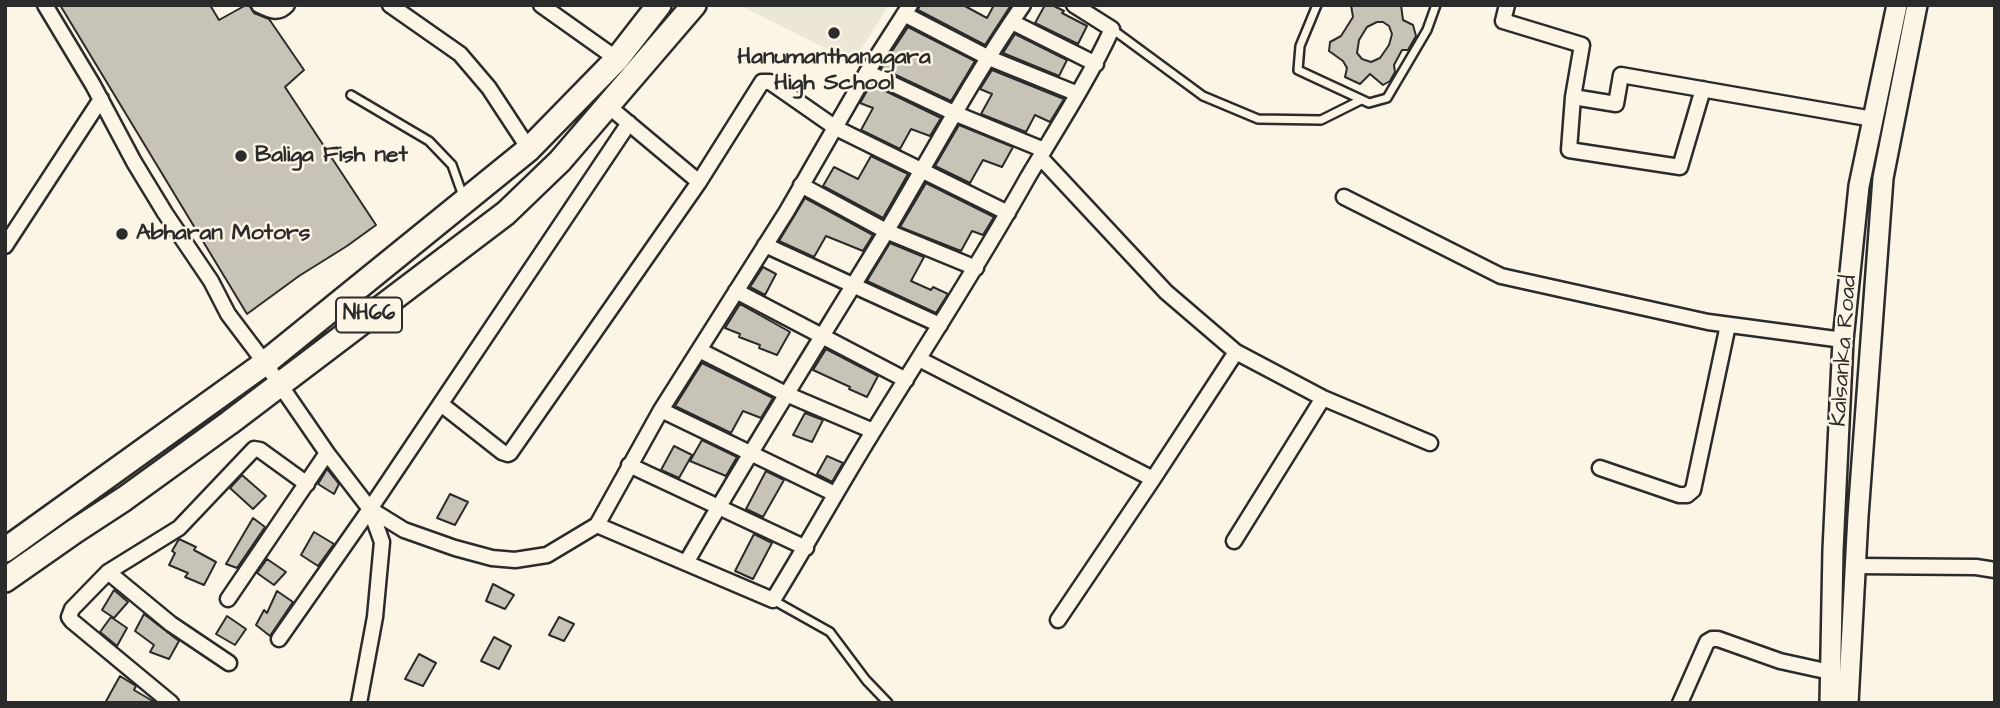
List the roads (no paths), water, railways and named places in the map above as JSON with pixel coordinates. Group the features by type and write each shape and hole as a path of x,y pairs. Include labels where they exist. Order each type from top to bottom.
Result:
{"highway":[{"name":"NH66","path":"5,550 265,363 529,149 617,59 659,5"},
{"name":"NH66","path":"5,580 124,499 506,213 560,161 694,5"}],"main road":[{"path":"1830,703 1833,550 1843,340 1859,186 1897,5"},
{"name":"Kalsanka Road","path":"1848,703 1883,178 1917,5"}],"street":[{"path":"45,5 101,99 134,162 211,281 228,314 370,509 382,541 375,617 359,703"},
{"path":"259,5 274,11 288,5"},
{"path":"390,5 460,54 489,88 529,149"},
{"path":"541,5 617,59"},
{"path":"686,563 954,113 1023,5"},
{"path":"597,525 773,600 873,431 976,268 1096,64 1112,29 1074,5"},
{"path":"1507,5 1503,21 1582,45 1573,97 1569,150 1680,167 1703,89"},
{"path":"370,509 404,530 455,548 492,558 515,560 547,555 597,525 661,410 765,245 867,72 907,10 989,58 1079,94"},
{"path":"1012,22 1096,64"},
{"path":"867,72 1042,153 1166,292 1236,352 1323,398 1430,443"},
{"path":"1573,97 1616,104 1622,75 1873,119"},
{"path":"441,404 502,452 510,453 699,183 762,82 770,82 836,128 1008,214"},
{"path":"5,246 101,99"},
{"path":"607,105 699,183"},
{"path":"279,639 370,509 629,123"},
{"path":"801,185 886,231 976,268"},
{"path":"1344,197 1501,276 1695,319 1843,340"},
{"path":"765,245 940,325"},
{"path":"736,291 906,380"},
{"path":"1600,468 1679,495 1687,495 1693,490 1728,325"},
{"path":"698,350 786,394 873,431"},
{"path":"1058,620 1236,352"},
{"path":"919,359 1153,479"},
{"path":"1234,541 1323,398"},
{"path":"661,410 835,494"},
{"path":"171,703 72,621 69,617 72,609 108,572 179,528 254,449 260,450 307,484"},
{"path":"228,599 327,453"},
{"path":"629,465 806,548"},
{"path":"1856,566 1976,567 1995,570"},
{"path":"108,572 171,624 229,663"},
{"path":"1680,703 1707,642 1712,639 1780,661 1830,672"}],"lane":[{"path":"1317,5 1300,46 1298,71 1369,103 1387,98 1427,30 1436,5"},
{"path":"1112,29 1203,96 1252,118 1321,120 1361,100"},
{"path":"351,95 429,141 452,165 465,201"},
{"path":"773,600 830,632 866,680 888,703"}],"place":[{"name":"Hanumanthanagara High School","path":"834,33"},
{"name":"Baliga Fish net","path":"241,156"},
{"name":"Abharan Motors","path":"122,234"}]}
